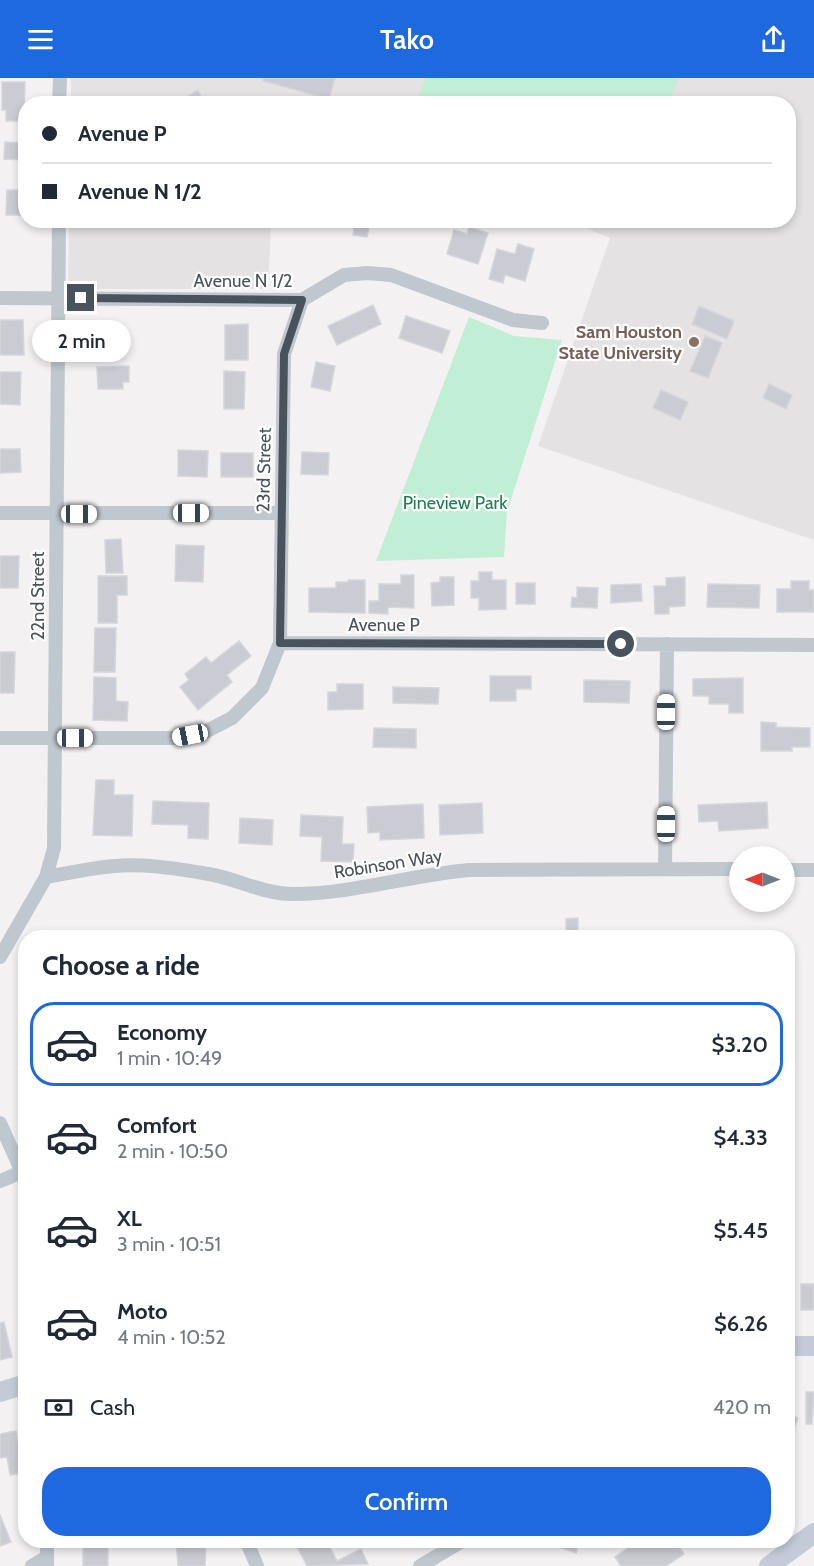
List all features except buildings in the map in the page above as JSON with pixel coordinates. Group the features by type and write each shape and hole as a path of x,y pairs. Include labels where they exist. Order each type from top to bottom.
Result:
{"street":[{"path":"59,96 60,78"},
{"name":"22nd Street","path":"0,957 46,877 54,848 59,228"},
{"name":"Avenue N 1/2","path":"0,298 302,300 344,275 367,273 391,275 513,320 542,323"},
{"name":"23rd Street","path":"280,643 284,354 302,300"},
{"path":"0,513 281,513"},
{"path":"0,738 176,738 205,732 232,718 262,688 280,643"},
{"name":"Avenue P","path":"280,643 814,645"},
{"path":"665,869 667,644"},
{"name":"Robinson Way","path":"46,877 116,866 169,867 213,875 262,890 291,894 323,893 429,873 469,870 729,870"},
{"path":"795,870 814,870"},
{"path":"0,1123 18,1163"},
{"path":"0,1181 18,1177"},
{"path":"795,1346 814,1346"},
{"path":"0,1392 18,1386"},
{"path":"795,1547 814,1533"},
{"path":"249,1548 257,1566"},
{"path":"420,1566 450,1548"},
{"path":"769,1566 794,1548"},
{"path":"32,1566 47,1562"}],"shaded area":[{"name":"Sam Houston State University","path":"71,78 814,78 814,540 538,446 610,238 586,228 796,228 796,96 71,96"},
{"path":"69,228 271,228 268,289 76,289 68,278"}],"green space":[{"path":"426,78 679,78 672,96 419,96"},
{"name":"Pineview Park","path":"469,317 514,336 562,340 507,512 504,557 376,561"}],"place":[{"name":"Sam Houston State University","path":"694,342"}],"route":[{"path":"81,298 302,300 284,354 280,643 621,644"}]}
